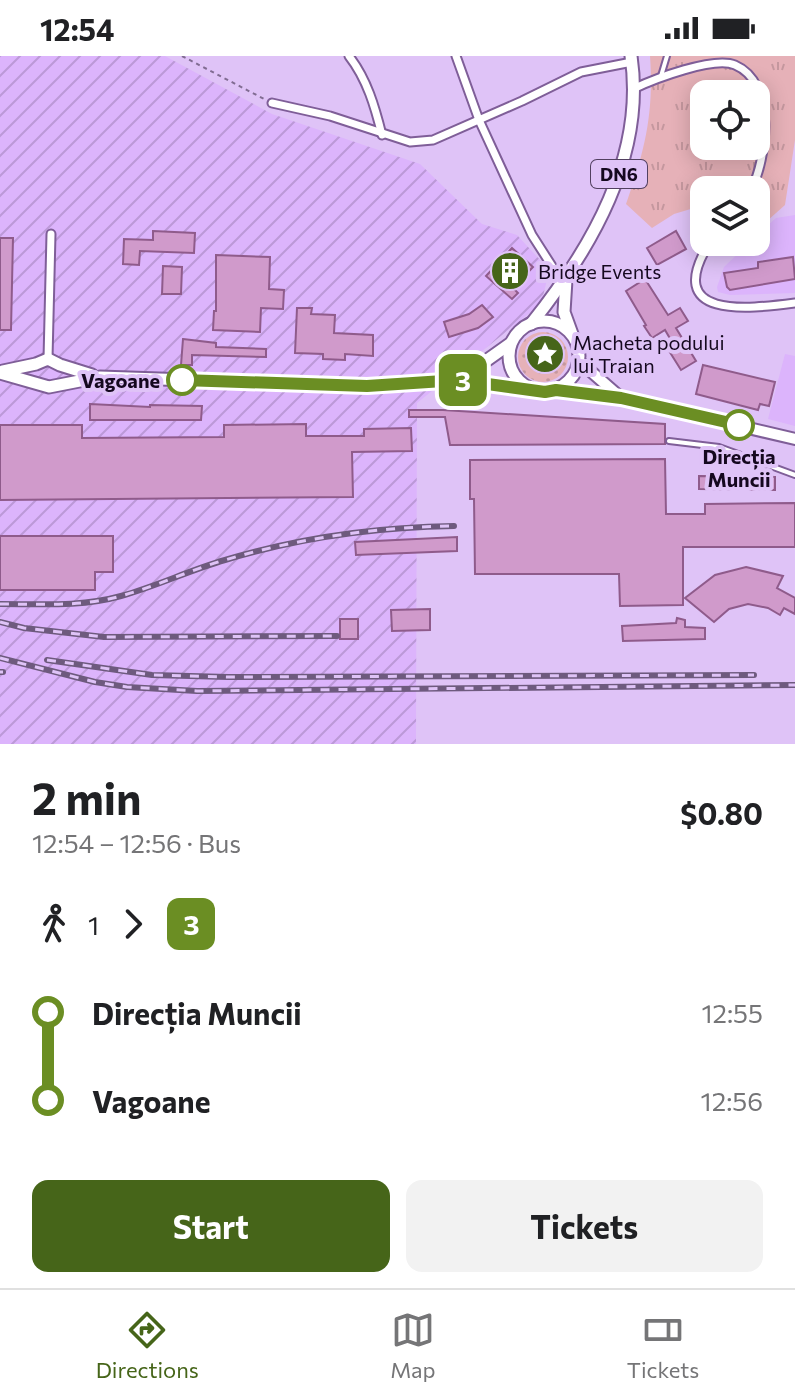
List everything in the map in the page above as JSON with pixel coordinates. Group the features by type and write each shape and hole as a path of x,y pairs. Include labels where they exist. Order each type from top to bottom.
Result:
{"main road":[{"name":"DN6","path":"459,380 530,323 567,278 607,206 627,147 633,89 632,59"},
{"name":"DN6","path":"567,278 564,312 577,343 579,361"},
{"path":"530,323 558,324 572,336"},
{"path":"511,340 510,366 515,377 534,390"},
{"path":"0,373 48,359 100,377"},
{"path":"556,390 571,379 579,361 621,398"},
{"path":"36,364 33,372 38,383"},
{"path":"56,384 62,373 60,365"},
{"path":"0,373 45,387 100,377 367,386 459,380 621,398 795,439"}],"street":[{"path":"349,56 375,104 382,135"},
{"path":"456,56 479,120 532,235 557,274 567,278"},
{"path":"272,103 330,116 410,142 433,140 581,72 632,59"},
{"path":"633,89 660,78 724,63 736,65 761,96 765,139 758,176"},
{"path":"48,359 51,234"},
{"path":"704,256 697,271 698,286 703,298 714,305 736,308 795,303"}],"lane":[{"path":"660,78 667,56"},
{"path":"669,441 719,447 795,475"}],"path":[{"path":"182,56 272,103"},
{"path":"511,340 530,323"}],"shaded area":[{"path":"0,56 165,56 272,114 420,164 482,224 517,235 541,261 547,280 541,304 417,403 416,744 0,744"},
{"path":"795,215 795,293 730,295 718,292 724,267 735,256 770,256 770,223 776,218"},
{"path":"785,354 795,356 795,426 768,419"}],"green space":[{"path":"650,56 795,56 795,140 785,205 770,218 770,176 690,176 690,209 674,214 652,228 626,204 647,131 651,96"},
{"path":"533,333 553,333 567,347 567,367 553,381 533,381 519,367 519,347"}],"building":[{"path":"153,231 195,233 194,253 140,251 139,265 123,264 124,239 153,240"},
{"path":"676,231 686,249 657,265 647,248"},
{"path":"0,238 13,238 11,330 0,330"},
{"name":"Bridge Events","path":"512,248 533,267 513,288 518,293 512,299 486,276"},
{"path":"216,255 270,257 269,289 284,290 283,309 261,308 260,332 213,330"},
{"path":"793,257 795,279 730,290 727,287 724,273 758,268 758,262"},
{"path":"163,266 182,267 181,294 162,294"},
{"path":"645,279 668,315 680,308 688,321 676,328 696,361 681,370 666,346 672,342 665,330 652,338 626,291"},
{"path":"482,305 493,317 478,328 449,337 444,322 469,314"},
{"path":"297,308 312,308 311,314 335,315 334,333 373,335 373,356 345,354 345,360 323,359 323,354 295,353"},
{"path":"183,339 216,343 216,347 266,349 266,357 192,355 192,365 181,365"},
{"path":"703,365 775,382 769,406 760,404 758,410 696,394"},
{"path":"90,404 202,406 201,420 90,420"},
{"path":"409,410 665,424 665,444 450,445 445,417 409,417"},
{"path":"306,424 306,436 364,436 364,429 411,428 412,451 352,452 353,497 0,500 0,425 82,425 82,438 224,437 224,425"},
{"path":"665,459 666,514 705,514 705,504 795,503 795,547 683,547 683,605 620,606 619,574 475,574 470,460"},
{"path":"699,476 775,477 775,490 699,489"},
{"path":"0,536 113,536 113,572 95,572 95,590 0,590"},
{"path":"457,537 457,551 356,555 355,542"},
{"path":"746,567 783,576 777,588 795,598 795,614 784,608 780,615 768,608 748,604 729,609 714,622 685,598 715,575"},
{"path":"430,609 430,630 392,631 391,610"},
{"path":"677,618 685,620 685,627 705,628 705,639 623,641 622,626 676,623"},
{"path":"340,619 358,619 358,639 340,639"}],"railway":[{"path":"0,604 106,600 212,564 309,540 367,531 454,526"},
{"path":"0,622 24,628 104,637 337,636"},
{"path":"0,658 95,682 197,691 795,685"},
{"path":"47,660 152,675 228,677 754,675"}],"bus line":[{"name":"3","path":"182,380 367,386 459,380 545,392 556,390 621,398 739,425"}],"place":[{"name":"Bridge Events","path":"510,271"},
{"name":"Macheta podului lui Traian","path":"545,354"},
{"name":"Vagoane","path":"182,380"},
{"name":"Direcția Muncii","path":"739,425"}]}
